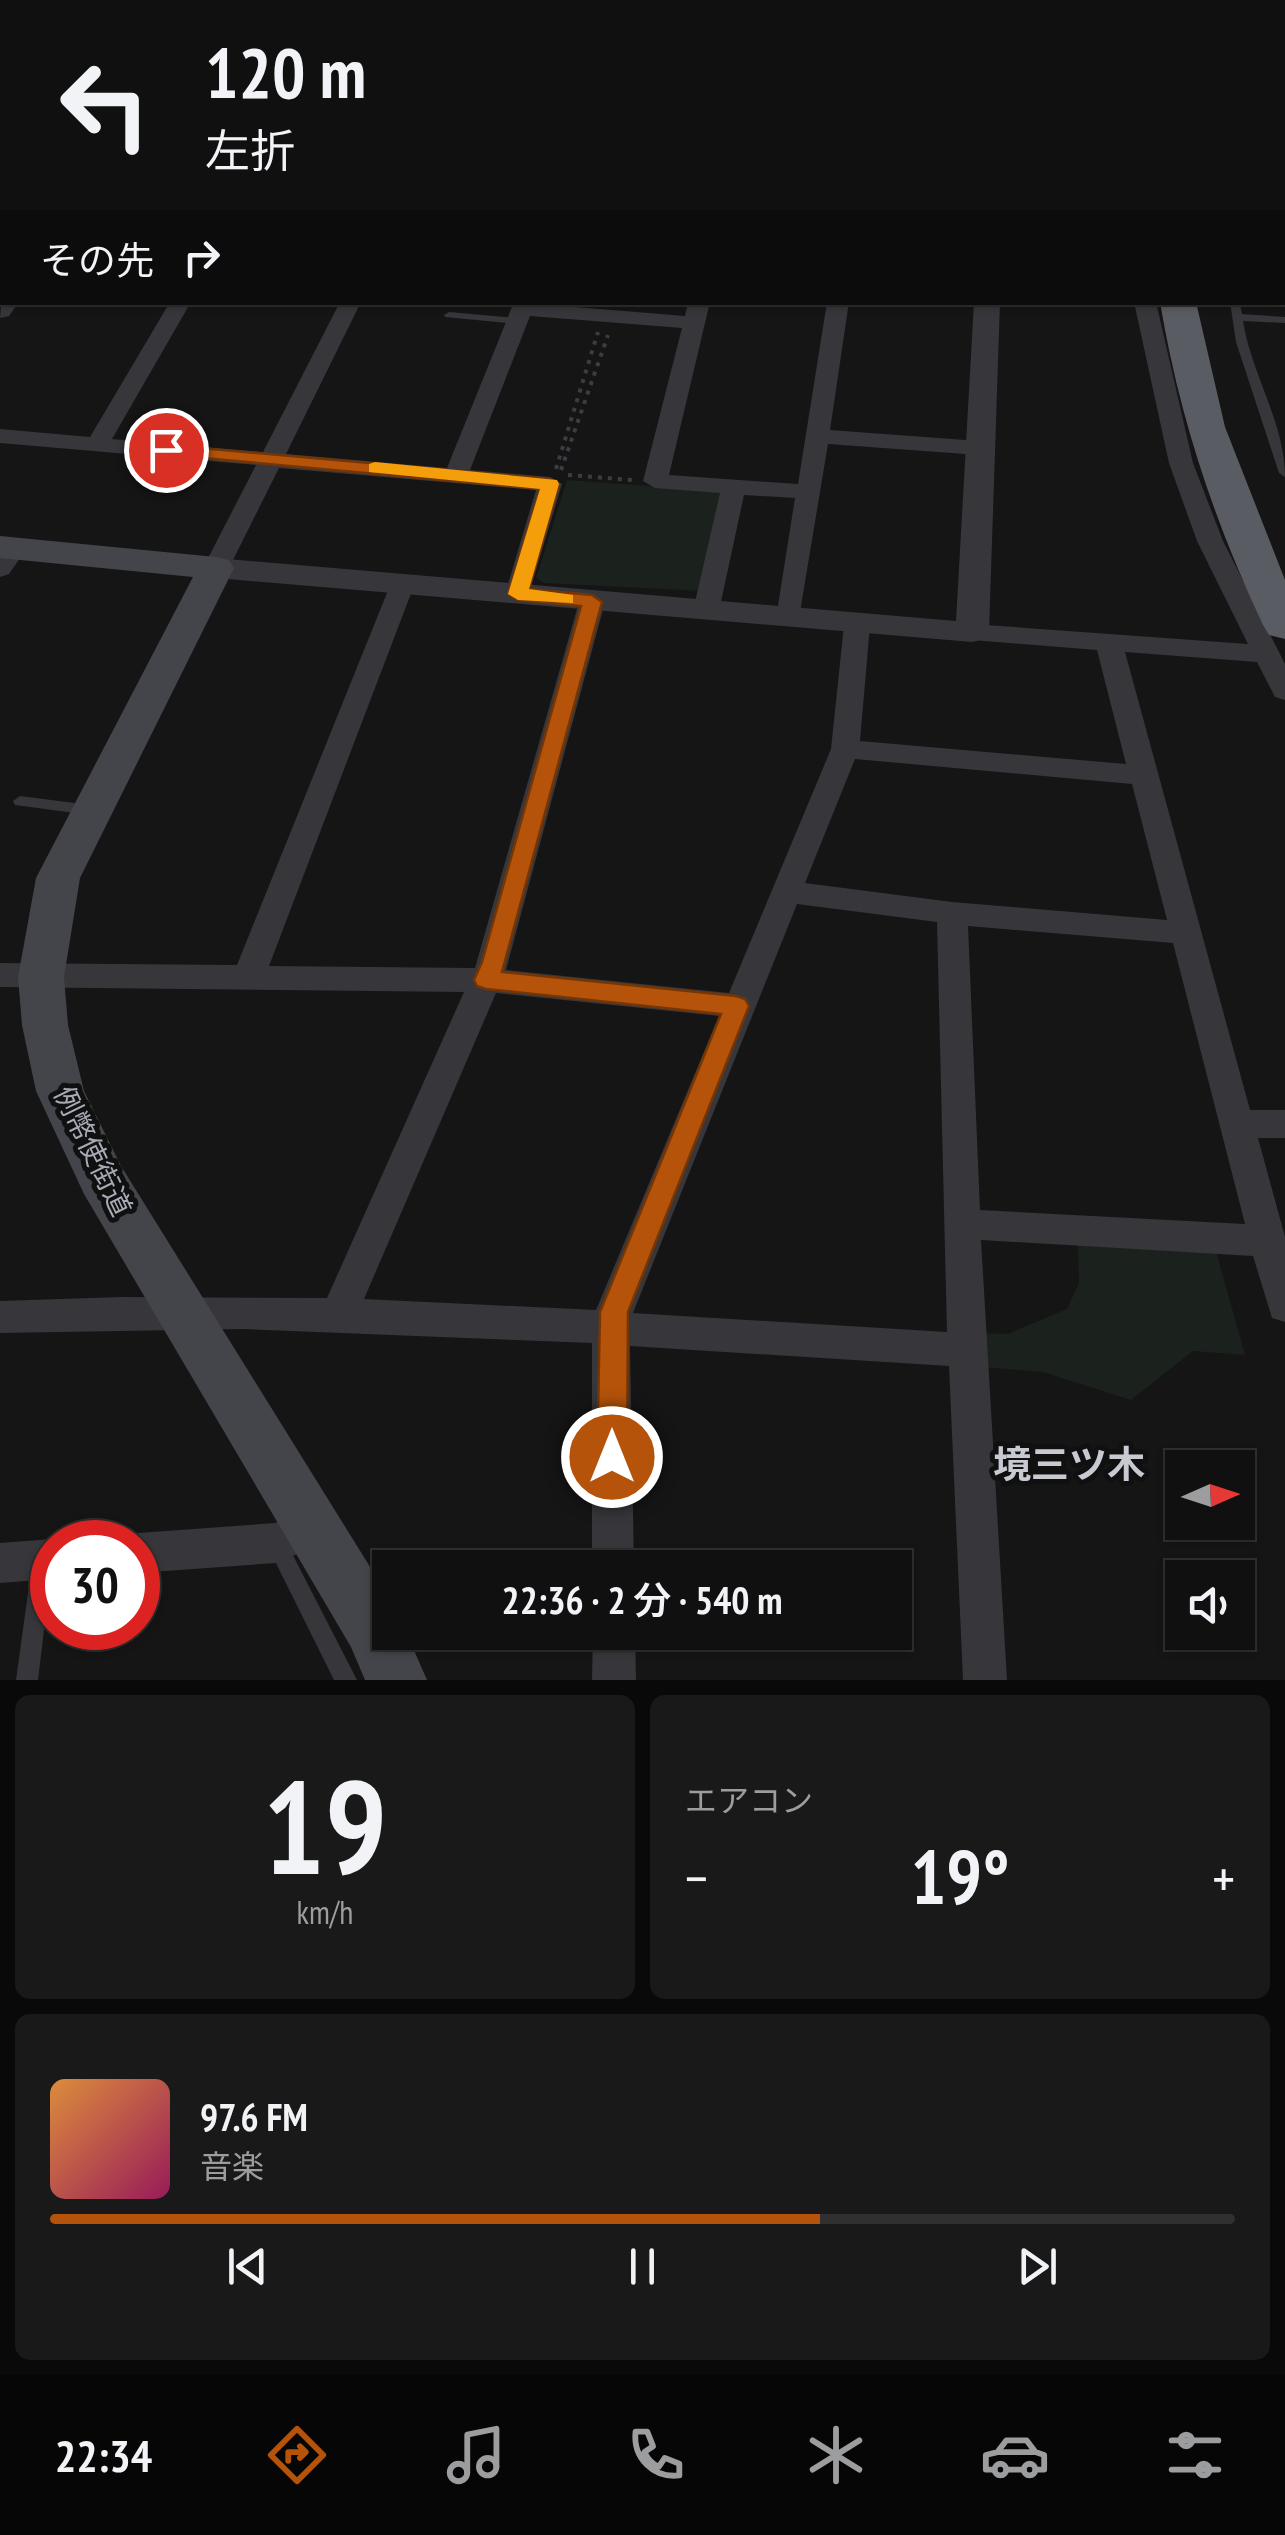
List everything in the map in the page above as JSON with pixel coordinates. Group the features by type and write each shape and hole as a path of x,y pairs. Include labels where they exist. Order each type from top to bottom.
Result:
{"highway":[{"path":"1178,305 1192,386 1210,450 1238,520 1275,640"},
{"path":"1219,310 1217,386 1237,450 1285,565"}],"main road":[{"path":"4,554 216,568"},
{"name":"例幣使街道","path":"216,568 90,810 58,878 20,976 74,1126 182,1312 295,1535 372,1626 396,1680"}],"street":[{"path":"97,444 179,305"},
{"path":"349,305 216,568 857,626 1109,644 1275,640"},
{"path":"789,618 838,305"},
{"path":"972,632 988,305"},
{"path":"1146,305 1159,379 1188,482 1210,541 1275,640 1285,690"},
{"path":"456,475 522,311 609,316 696,313 655,482 810,492"},
{"path":"0,436 456,475 554,479 518,594"},
{"path":"820,436 979,448"},
{"path":"1188,482 1208,494 1213,505 1238,520"},
{"path":"706,611 732,487"},
{"path":"251,977 254,960 402,584"},
{"path":"339,1314 494,962 592,602"},
{"path":"613,1550 614,1312 736,1006 845,749 857,626"},
{"path":"1109,644 1285,1306"},
{"path":"845,749 1143,775"},
{"path":"787,892 952,913 1186,933"},
{"path":"952,913 967,1350 985,1680"},
{"path":"20,976 486,980 736,1006"},
{"path":"1236,1124 1285,1124"},
{"path":"962,1224 1267,1241"},
{"path":"0,1317 182,1312 339,1314 967,1350"},
{"path":"160,1551 295,1535"},
{"path":"0,1563 30,1561"},
{"path":"614,1650 614,1680"}],"lane":[{"path":"1219,310 1285,320"},
{"path":"1219,310 1241,342 1285,474"},
{"path":"449,315 522,311"},
{"path":"20,801 90,810"},
{"path":"295,1535 346,1680"},
{"path":"27,1680 32,1650"}],"path":[{"path":"554,479 566,465 609,316"},
{"path":"554,479 555,466 609,316"},
{"path":"554,479 655,482"}],"shaded area":[{"path":"567,480 719,491 724,496 702,591 544,583 536,578"},
{"path":"1078,1241 1216,1251 1245,1355 1193,1351 1131,1400 1043,1372 983,1367 982,1333 1008,1334 1067,1309 1079,1283"}],"slow traffic":[{"path":"375,468 550,484 518,594 566,599"}],"district":[{"name":"境三ツ木","path":"1069,1465"}],"route":[{"path":"166,450 550,484 518,594 592,602 486,980 736,1006 614,1312 610,1347 612,1457"}]}
